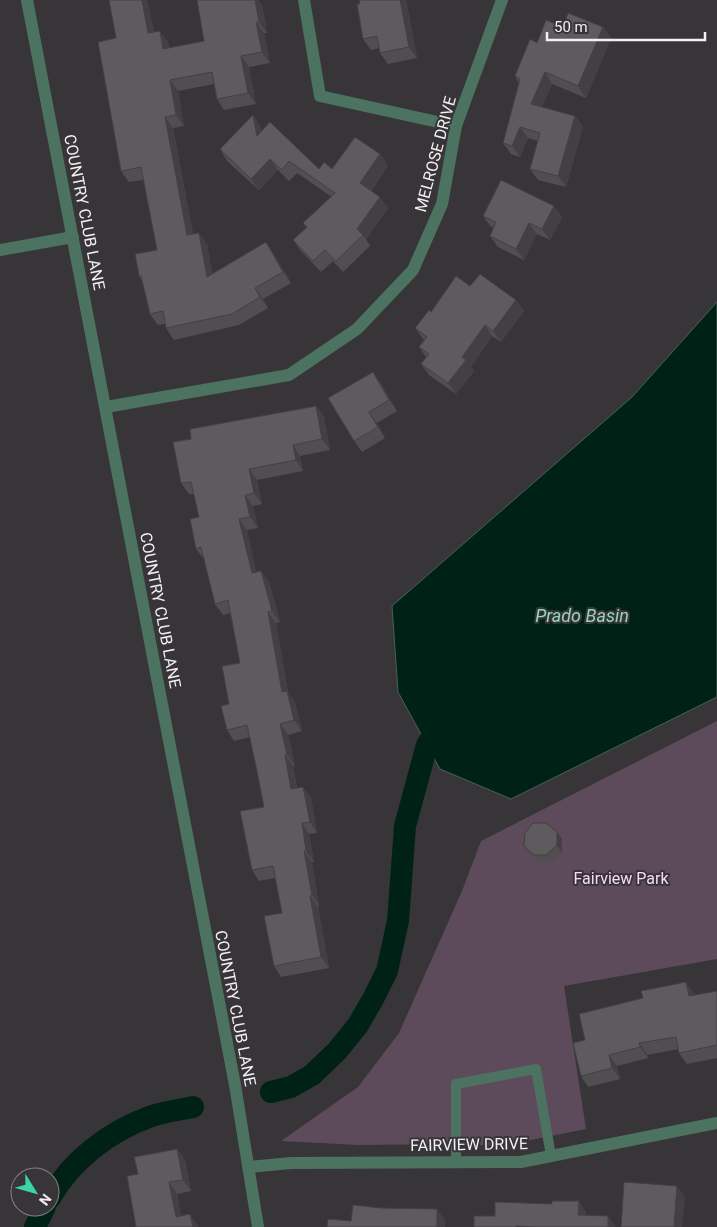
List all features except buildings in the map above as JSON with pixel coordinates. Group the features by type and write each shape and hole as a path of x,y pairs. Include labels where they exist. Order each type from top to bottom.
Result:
{"street":[{"name":"COUNTRY CLUB LANE","path":"27,0 235,1085 258,1227"},
{"path":"304,0 320,96 456,126"},
{"name":"MELROSE DRIVE","path":"106,407 289,374 357,329 412,270 442,204 456,126 502,0"},
{"path":"0,250 73,237"},
{"name":"FAIRVIEW DRIVE","path":"248,1167 292,1163 521,1162 717,1122"}],"lane":[{"path":"456,1162 456,1084 536,1069 551,1156"}],"green space":[{"name":"Fairview Park","path":"717,721 717,959 564,986 586,1129 500,1146 453,1144 359,1145 281,1141 358,1087 399,1033 462,891 481,841"}],"water":[{"name":"Prado Basin","path":"717,302 717,697 511,799 440,769 398,692 392,606 632,397"}],"waterway":[{"path":"271,1092 291,1087 312,1075 337,1051 358,1025 387,971 398,921 405,826 427,745 443,720"},
{"path":"60,1184 80,1160 105,1139 149,1117 193,1107"},
{"path":"35,1227 40,1217"}]}
